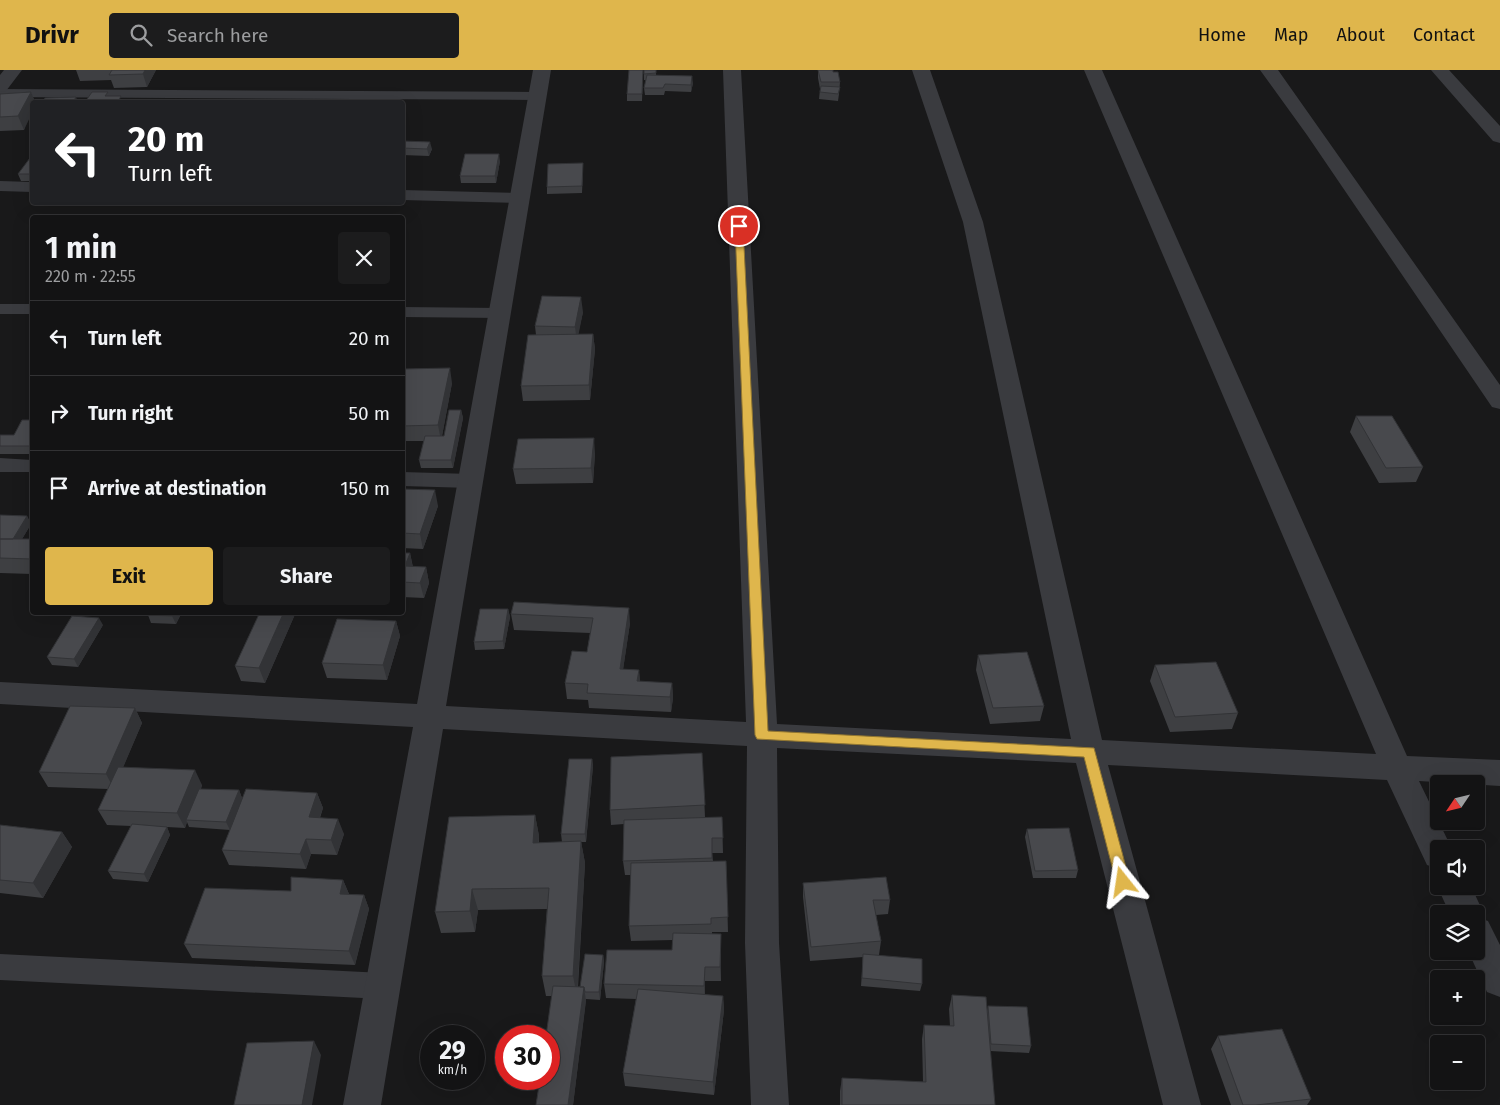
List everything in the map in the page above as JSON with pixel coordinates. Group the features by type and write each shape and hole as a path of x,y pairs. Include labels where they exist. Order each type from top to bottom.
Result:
{"street":[{"path":"0,87 13,70"},
{"path":"732,70 762,735 762,943 770,1105"},
{"path":"921,70 973,222 1089,752 1182,1105"},
{"path":"1093,70 1397,768 1432,840"},
{"path":"1269,70 1320,140 1500,402"},
{"path":"1440,70 1500,137"},
{"path":"362,1105 539,83"},
{"path":"0,693 1500,773"},
{"path":"1485,951 1500,982"}],"lane":[{"path":"0,93 539,83"},
{"path":"0,186 30,187"},
{"path":"405,195 520,198"},
{"path":"0,308 30,309"},
{"path":"405,312 500,313"},
{"path":"0,465 30,466"},
{"path":"405,479 471,481"},
{"path":"0,967 383,986"}],"building":[{"path":"112,70 145,70 143,74 109,75"},
{"path":"629,70 643,70 642,94 627,94"},
{"path":"644,70 656,70 656,73 644,74"},
{"path":"818,70 838,72 840,82 821,82"},
{"path":"647,75 692,76 691,85 665,84 663,88 644,88"},
{"path":"821,86 840,87 838,94 820,92"},
{"path":"31,92 18,116 0,117 0,94"},
{"path":"92,92 108,92 105,96 121,96 119,100 86,100"},
{"path":"76,97 74,100 44,100 45,98"},
{"path":"405,141 430,142 427,149 405,148"},
{"path":"465,154 499,154 495,176 460,176"},
{"path":"30,158 30,174 18,174"},
{"path":"583,163 582,186 547,187 548,164"},
{"path":"542,296 581,297 575,327 535,326"},
{"path":"593,334 589,385 521,386 528,335"},
{"path":"450,368 438,425 405,426 405,369"},
{"path":"449,410 461,410 451,460 419,460 425,436 444,436"},
{"path":"1356,416 1392,416 1423,467 1386,468"},
{"path":"22,420 30,420 30,446 0,446 0,435 14,435"},
{"path":"594,438 591,468 513,469 518,439"},
{"path":"405,489 435,490 420,534 405,533"},
{"path":"0,515 27,516 13,539 0,539"},
{"path":"0,539 30,539 30,559 0,558"},
{"path":"405,553 410,553 405,566"},
{"path":"405,566 426,567 420,583 405,582"},
{"path":"514,602 629,608 620,669 639,670 637,681 672,683 670,697 587,693 588,684 565,683 572,651 587,652 593,618 511,614"},
{"path":"480,609 508,609 503,641 474,642"},
{"path":"259,615 283,615 259,668 235,666"},
{"path":"72,616 99,618 74,659 47,657"},
{"path":"337,619 396,621 383,665 322,663"},
{"path":"1027,652 1044,706 993,708 978,655"},
{"path":"1216,662 1238,713 1175,717 1155,665"},
{"path":"70,706 135,708 106,774 39,772"},
{"path":"702,753 705,805 610,810 611,757"},
{"path":"569,759 592,759 585,834 561,834"},
{"path":"118,767 195,770 177,813 98,810"},
{"path":"199,789 239,790 226,822 186,820"},
{"path":"246,789 317,793 309,817 338,819 331,840 306,839 300,854 222,850"},
{"path":"535,815 533,843 581,841 573,976 542,976 549,888 472,889 470,911 435,912 449,817"},
{"path":"722,817 723,838 712,838 712,858 623,861 624,820"},
{"path":"132,824 167,827 144,874 108,871"},
{"path":"0,825 62,832 33,883 0,880"},
{"path":"1069,828 1078,870 1035,871 1027,829"},
{"path":"726,861 728,917 711,918 711,924 629,926 631,863"},
{"path":"291,877 343,880 340,894 364,895 349,951 184,944 205,888 291,891"},
{"path":"886,877 890,900 873,900 881,941 811,947 803,883"},
{"path":"673,933 721,934 720,967 705,967 704,986 604,984 607,950 672,950"},
{"path":"585,954 603,955 599,992 585,992 584,987 580,987"},
{"path":"863,954 922,959 922,984 862,978"},
{"path":"553,986 584,987 568,1105 536,1105 538,1090 560,1090 560,1025 548,1025"},
{"path":"638,989 723,996 713,1082 623,1073"},
{"path":"952,995 986,997 995,1105 842,1105 842,1078 926,1082 924,1025 954,1026"},
{"path":"988,1006 1027,1007 1031,1046 991,1044"},
{"path":"1282,1029 1311,1099 1243,1105 1218,1036"},
{"path":"314,1041 302,1105 234,1105 247,1043"}],"route":[{"path":"739,226 762,735 1089,752 1123,882"}]}
